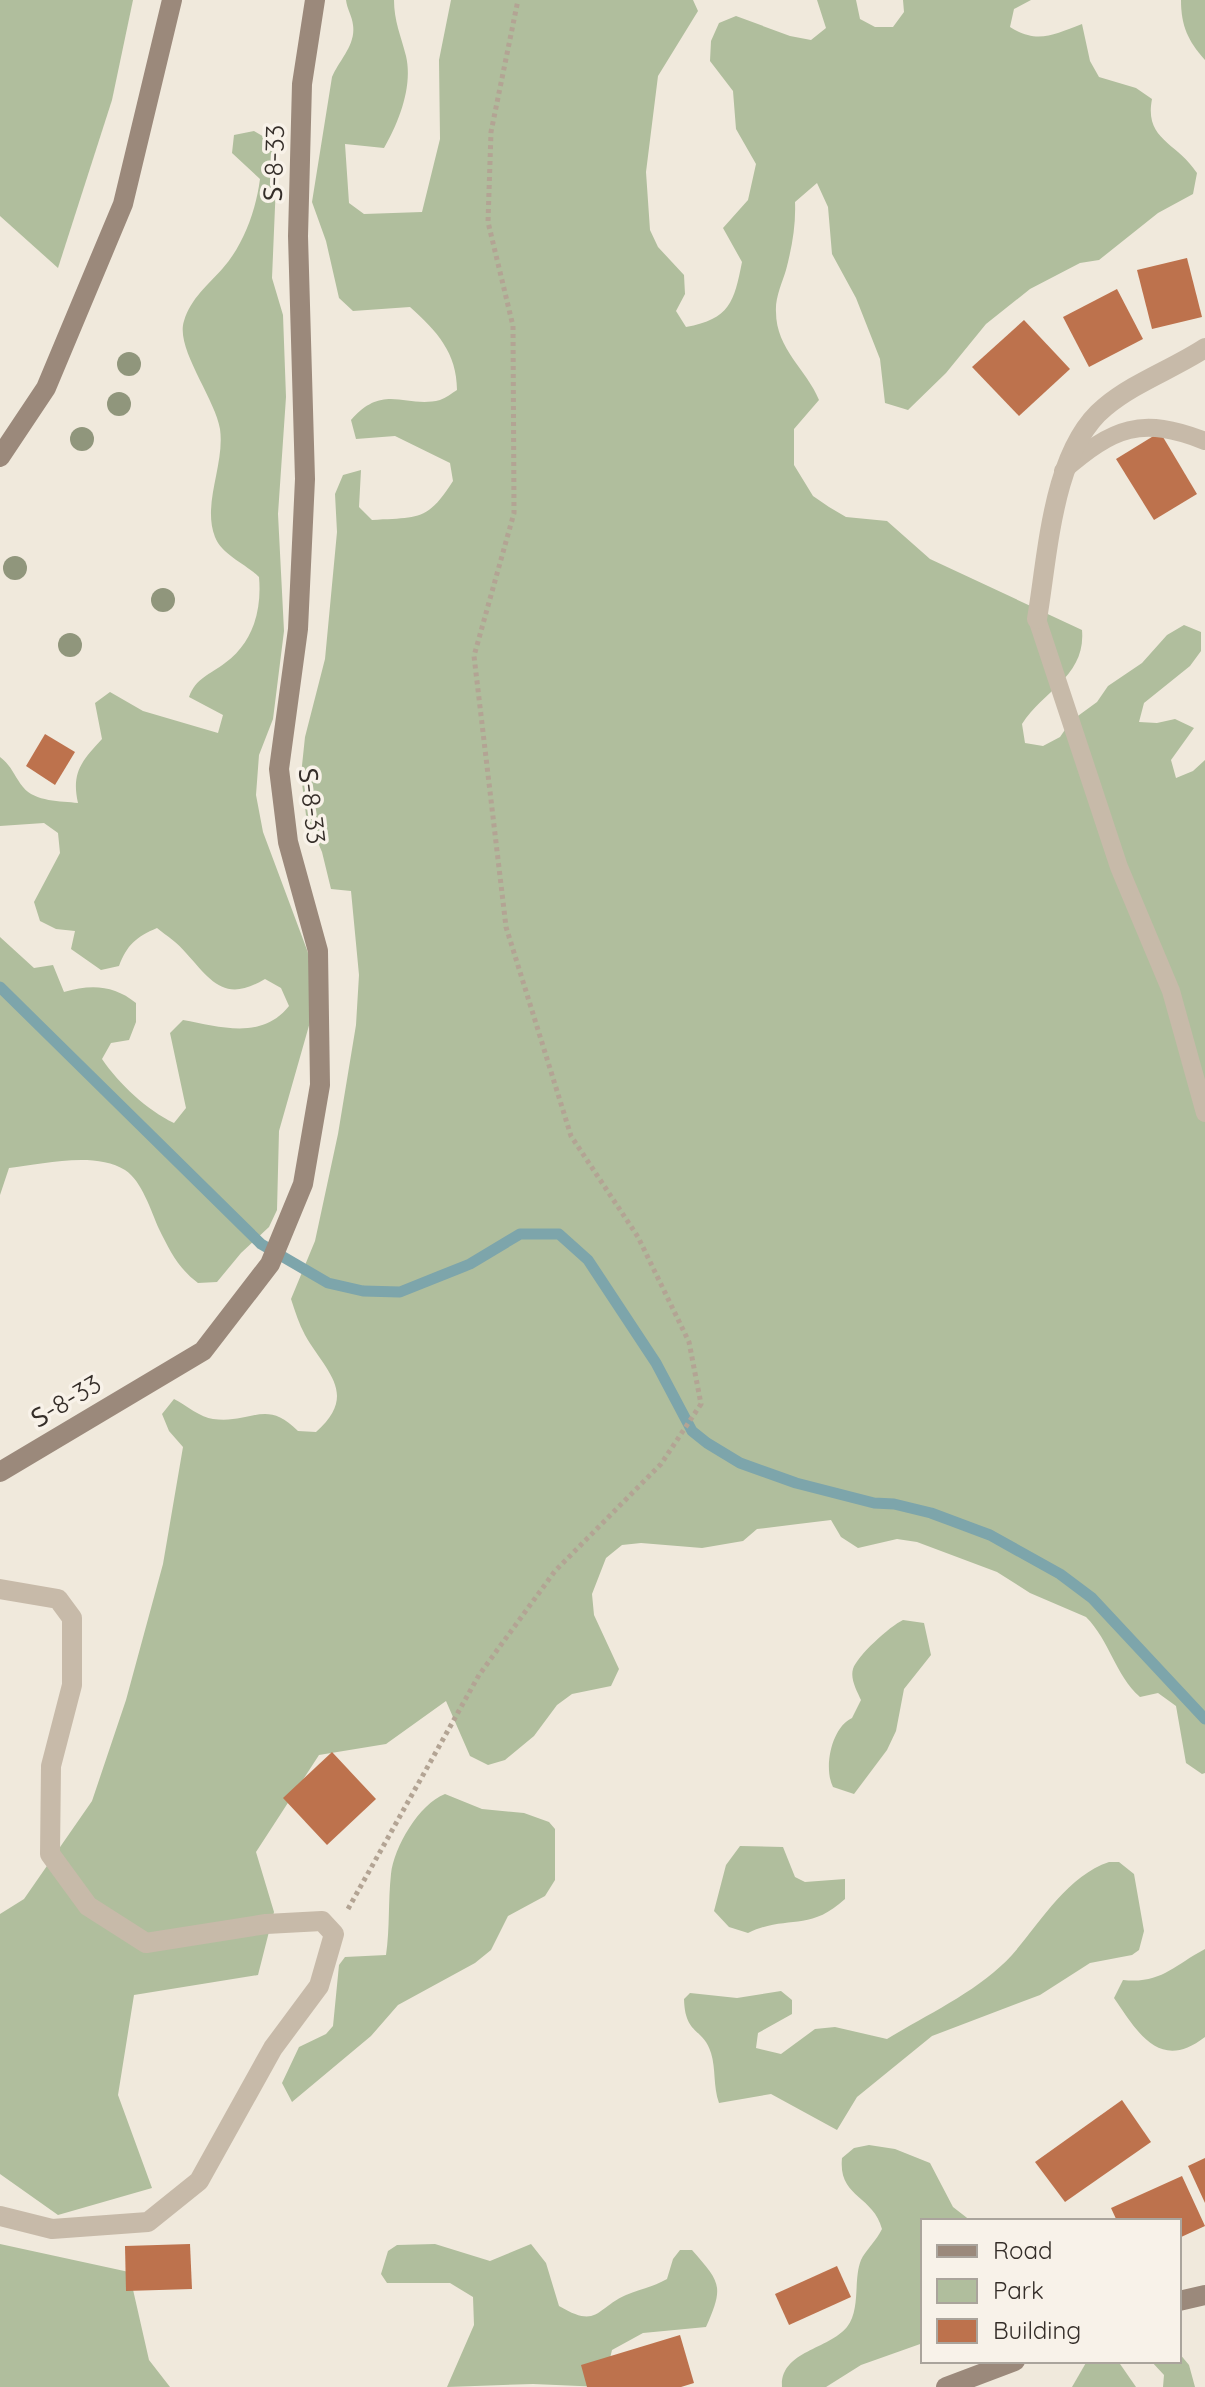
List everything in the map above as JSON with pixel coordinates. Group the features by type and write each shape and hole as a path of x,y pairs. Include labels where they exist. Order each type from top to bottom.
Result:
{"street":[{"path":"0,457 46,388 123,204 172,0"},
{"name":"Տ-8-33","path":"0,1472 203,1351 270,1264 303,1184 320,1085 318,951 288,842 279,769 298,629 301,569 305,479 298,236 302,84 315,0"},
{"path":"1037,619 1063,471 1103,408 1205,348"},
{"path":"0,1589 58,1599 72,1618 72,1685 51,1766 50,1854 88,1906 146,1943 266,1924 322,1921 334,1934 319,1986 273,2048 199,2181 148,2222 52,2229 0,2216"},
{"path":"1181,2301 1205,2295"},
{"path":"946,2387 1010,2363"}],"lane":[{"path":"1063,471 1107,438 1146,425 1179,431 1205,441"},
{"path":"1037,619 1119,867 1171,991 1205,1113"}],"path":[{"path":"334,1934 479,1675 555,1571 661,1464 701,1404 689,1342 644,1250 571,1136 506,927 474,656 514,513 513,326 488,222 491,132 518,0"}],"green space":[{"path":"0,0 133,0 112,100 58,268 0,216"},
{"path":"346,0 394,0 396,22 408,68 403,104 384,148 345,144 349,203 364,214 422,212 440,139 439,60 451,0 693,0 698,11 658,76 646,172 650,230 658,247 684,275 685,294 676,311 686,327 712,319 728,306 742,262 723,228 748,200 756,164 736,129 733,91 710,61 711,41 719,23 736,16 790,36 811,40 826,28 817,0 856,0 860,19 875,27 893,27 904,12 903,0 1031,0 1014,9 1010,27 1029,35 1045,36 1082,24 1090,61 1099,77 1136,88 1152,99 1151,113 1157,132 1197,173 1193,194 1158,213 1099,260 1080,263 1030,289 986,324 946,373 908,410 885,403 880,359 856,298 832,254 828,207 817,183 795,202 792,244 776,312 777,325 786,348 819,400 794,429 794,465 813,496 846,517 887,521 930,559 1082,630 1081,646 1071,671 1022,724 1025,743 1043,746 1060,737 1071,721 1097,702 1108,686 1142,663 1167,635 1184,625 1201,632 1201,651 1190,666 1144,703 1139,722 1157,723 1175,719 1194,728 1171,760 1176,778 1193,771 1205,760 1205,1773 1186,1763 1176,1706 1158,1693 1140,1697 1124,1679 1086,1617 1030,1593 997,1572 917,1542 897,1539 858,1548 841,1537 831,1520 757,1529 743,1541 702,1548 641,1543 622,1545 606,1558 592,1594 594,1615 619,1669 611,1686 572,1694 557,1705 534,1736 505,1760 488,1765 470,1756 446,1701 386,1744 319,1755 256,1852 274,1912 258,1975 134,1995 118,2095 152,2188 58,2215 0,2174 0,1914 24,1899 92,1801 126,1700 163,1564 183,1447 169,1431 162,1414 174,1399 208,1418 227,1420 267,1414 287,1421 298,1431 316,1432 329,1418 337,1394 329,1372 303,1331 291,1299 315,1241 338,1134 356,1025 359,975 351,891 331,889 322,852 306,815 301,775 305,737 325,659 337,532 335,494 343,475 361,470 359,507 372,520 420,515 436,504 453,481 450,463 395,436 356,439 351,420 374,402 395,399 428,402 442,399 457,390 453,365 444,344 410,307 353,311 339,298 326,241 312,202 332,77 352,39 352,22"},
{"path":"1181,0 1205,0 1205,60 1187,33"},
{"path":"254,131 271,141 277,160 272,278 283,315 286,397 278,514 284,631 273,719 259,755 256,795 263,832 310,958 312,1015 279,1131 277,1210 269,1227 241,1253 217,1282 198,1283 171,1252 136,1181 113,1164 68,1160 9,1168 0,1195 0,937 34,968 53,965 64,992 102,988 136,1003 136,1022 129,1040 111,1043 102,1059 134,1096 174,1123 186,1108 170,1033 183,1020 226,1028 254,1027 278,1017 289,1006 281,988 265,979 239,989 220,986 157,928 133,942 119,966 101,970 71,949 75,931 56,929 40,921 34,902 60,853 58,833 44,823 0,826 0,757 34,796 78,803 77,775 102,739 95,703 110,692 143,711 218,733 223,715 189,697 199,681 235,655 249,636 259,602 259,577 229,554 215,537 211,511 220,456 220,429 190,359 183,332 191,305 230,259 252,214 260,179 232,153 234,135"},
{"path":"903,1620 924,1623 931,1655 904,1689 896,1731 887,1750 854,1794 833,1787 829,1769 831,1748 839,1730 852,1718 861,1700 853,1681 853,1669 875,1642"},
{"path":"445,1794 482,1809 524,1813 549,1822 555,1829 555,1880 545,1896 508,1916 491,1950 475,1963 398,2005 371,2036 292,2102 282,2083 299,2047 326,2034 333,2026 339,1965 345,1957 386,1955 391,1874 397,1852 417,1817 435,1799"},
{"path":"740,1846 783,1847 795,1877 805,1882 845,1879 845,1899 820,1916 808,1920 774,1924 748,1933 729,1927 714,1911 726,1865"},
{"path":"1109,1862 1119,1862 1134,1874 1144,1931 1139,1950 1132,1955 1090,1963 1040,1995 932,2036 857,2097 837,2130 771,2094 719,2103 711,2053 685,2011 684,1999 690,1993 737,1998 781,1991 792,2000 792,2014 758,2033 756,2048 781,2054 815,2029 835,2027 887,2039 984,1980 1012,1955 1067,1889"},
{"path":"1205,1949 1205,2037 1175,2051 1152,2044 1141,2035 1114,1998 1123,1980 1136,1981 1157,1976"},
{"path":"869,2145 895,2149 930,2163 953,2207 968,2219 921,2219 921,2344 861,2365 826,2387 782,2387 783,2375 797,2358 839,2335 847,2327 854,2312 861,2260 882,2229 878,2218 845,2181 842,2158 854,2148"},
{"path":"0,2244 129,2272 149,2360 170,2387 0,2387"},
{"path":"435,2244 490,2261 531,2244 546,2263 559,2306 582,2316 596,2314 626,2295 667,2279 673,2259 680,2250 692,2250 714,2278 717,2293 706,2327 643,2333 612,2350 603,2387 533,2384 447,2387 474,2325 473,2297 450,2283 387,2283 381,2274 388,2251 397,2245"},
{"path":"1181,2355 1189,2365 1195,2387 1163,2387 1164,2375 1153,2363 1181,2363"},
{"path":"1086,2363 1119,2363 1136,2387 1072,2387"}],"building":[{"path":"1187,258 1202,317 1152,329 1137,270"},
{"path":"1117,289 1143,339 1089,367 1063,317"},
{"path":"1024,320 1070,369 1019,416 972,367"},
{"path":"1160,432 1197,494 1154,520 1116,459"},
{"path":"45,734 75,752 55,785 26,766"},
{"path":"332,1752 376,1799 327,1845 283,1798"},
{"path":"1122,2100 1151,2142 1065,2202 1035,2162"},
{"path":"1205,2158 1205,2203 1188,2166"},
{"path":"1182,2176 1205,2226 1181,2237 1181,2219 1116,2219 1111,2208"},
{"path":"190,2244 192,2289 126,2291 125,2246"},
{"path":"837,2266 851,2297 789,2325 775,2294"},
{"path":"680,2335 694,2383 681,2387 587,2387 581,2365"}],"waterway":[{"path":"0,987 261,1244 328,1283 363,1291 400,1292 470,1264 520,1234 559,1234 588,1260 656,1363 692,1431 707,1443 740,1463 796,1483 874,1503 894,1504 931,1513 990,1535 1060,1574 1092,1598 1205,1719"}]}
